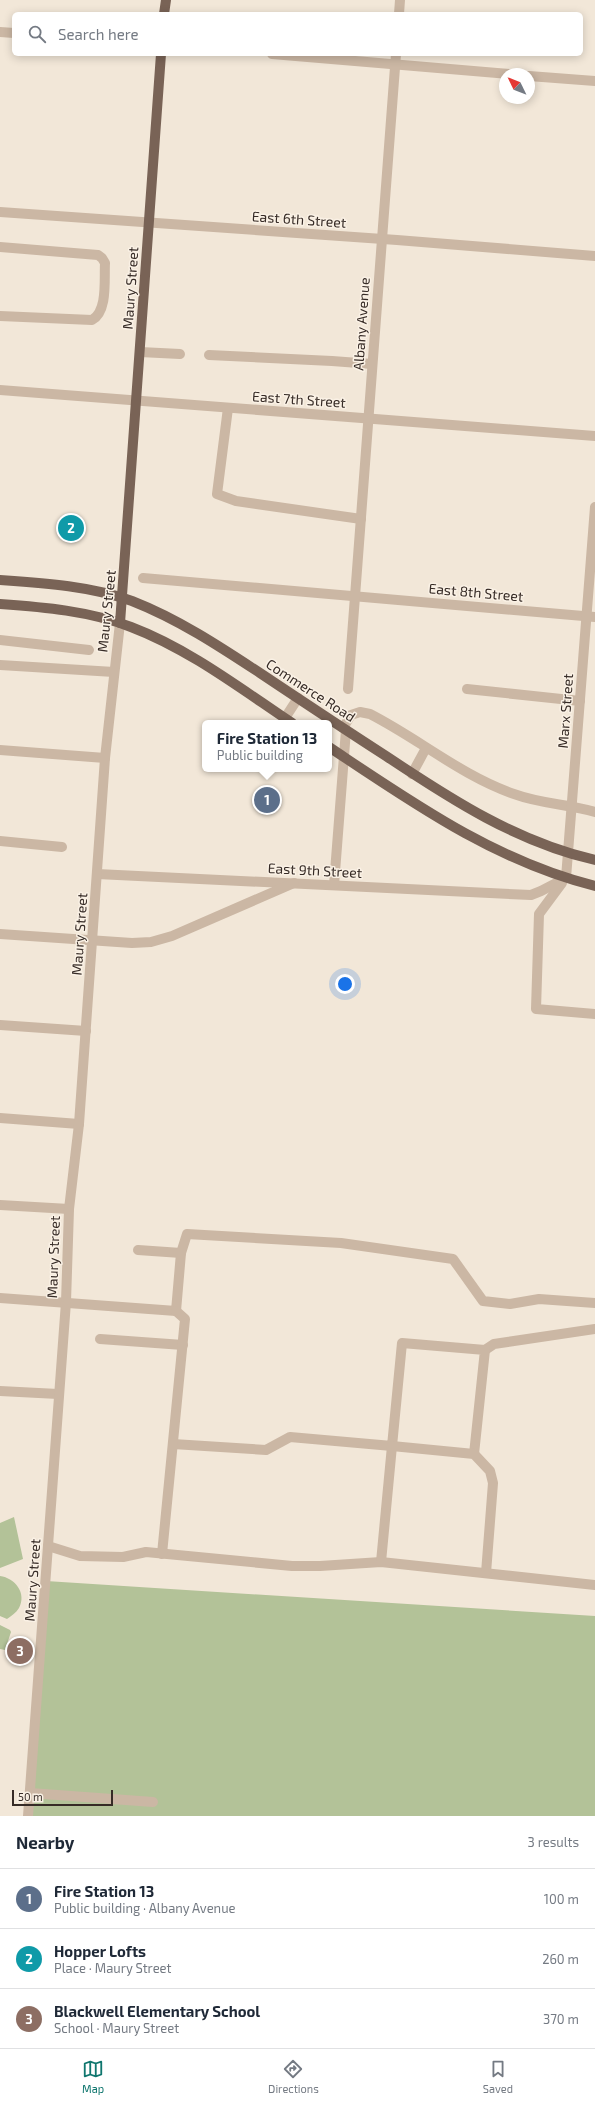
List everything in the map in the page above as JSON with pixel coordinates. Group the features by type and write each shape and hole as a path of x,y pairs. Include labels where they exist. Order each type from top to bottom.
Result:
{"main road":[{"path":"164,12 166,0"},
{"name":"Maury Street","path":"120,623 162,56"},
{"name":"Commerce Road","path":"0,580 51,584 123,598 197,633 331,720"},
{"path":"0,604 57,609 120,623 168,644 190,656 288,720"},
{"name":"Commerce Road","path":"332,720 412,774 488,820 535,841 568,853 595,860"},
{"path":"332,749 462,833 498,851 566,878 595,886"}],"street":[{"path":"399,12 400,0"},
{"path":"0,32 12,33"},
{"path":"321,56 395,59 499,73"},
{"name":"Albany Avenue","path":"348,689 395,59"},
{"path":"535,76 595,81"},
{"name":"East 6th Street","path":"0,212 149,224 382,239 595,256"},
{"path":"0,247 98,255 105,263 102,310 98,317 92,320 0,316"},
{"path":"140,352 180,354"},
{"path":"209,355 332,360 372,364"},
{"name":"East 7th Street","path":"0,390 595,436"},
{"path":"228,408 217,494 236,501 361,519"},
{"name":"Marx Street","path":"566,878 580,701 591,616 595,507"},
{"path":"143,578 355,595"},
{"name":"East 8th Street","path":"355,595 591,616"},
{"name":"Maury Street","path":"28,1816 66,1302 69,1210 79,1124 105,758 120,623"},
{"path":"0,640 89,650"},
{"path":"0,665 114,672"},
{"path":"467,689 580,701"},
{"path":"288,720 298,698"},
{"path":"334,885 345,729 351,715 360,712 370,714 464,772 514,794 540,802 572,805 595,812"},
{"path":"412,774 426,748"},
{"path":"0,750 105,758"},
{"path":"0,841 62,847"},
{"name":"East 9th Street","path":"97,874 297,882 531,895 566,878"},
{"path":"566,878 539,914 536,1009 595,1014"},
{"path":"0,934 151,942 172,936 297,882"},
{"path":"0,1025 86,1031"},
{"path":"0,1118 79,1124"},
{"path":"0,1205 69,1210"},
{"path":"176,1311 181,1254 187,1234 341,1243 453,1259 484,1301 510,1304 539,1299 595,1303"},
{"path":"138,1250 181,1254"},
{"path":"0,1298 176,1311 185,1318 162,1554"},
{"path":"382,1562 402,1343 485,1350 494,1344 595,1330"},
{"path":"100,1339 183,1345"},
{"path":"474,1454 485,1350"},
{"path":"0,1391 58,1394"},
{"path":"173,1444 266,1450 290,1437 474,1454 490,1471 493,1483 486,1573"},
{"path":"48,1546 80,1556 123,1557 146,1552 292,1566 320,1566 382,1562 595,1585"},
{"path":"30,1793 153,1802"}],"green space":[{"path":"14,1517 23,1559 0,1568 0,1523"},
{"path":"0,1576 5,1577 15,1583 22,1597 19,1608 7,1619 0,1616"},
{"path":"46,1581 595,1616 595,1816 27,1816"},
{"path":"0,1625 11,1632 5,1650 0,1649"}],"place":[{"name":"Hopper Lofts","path":"71,528"},
{"name":"Fire Station 13","path":"267,800"},
{"name":"Blackwell Elementary School","path":"20,1651"}]}
